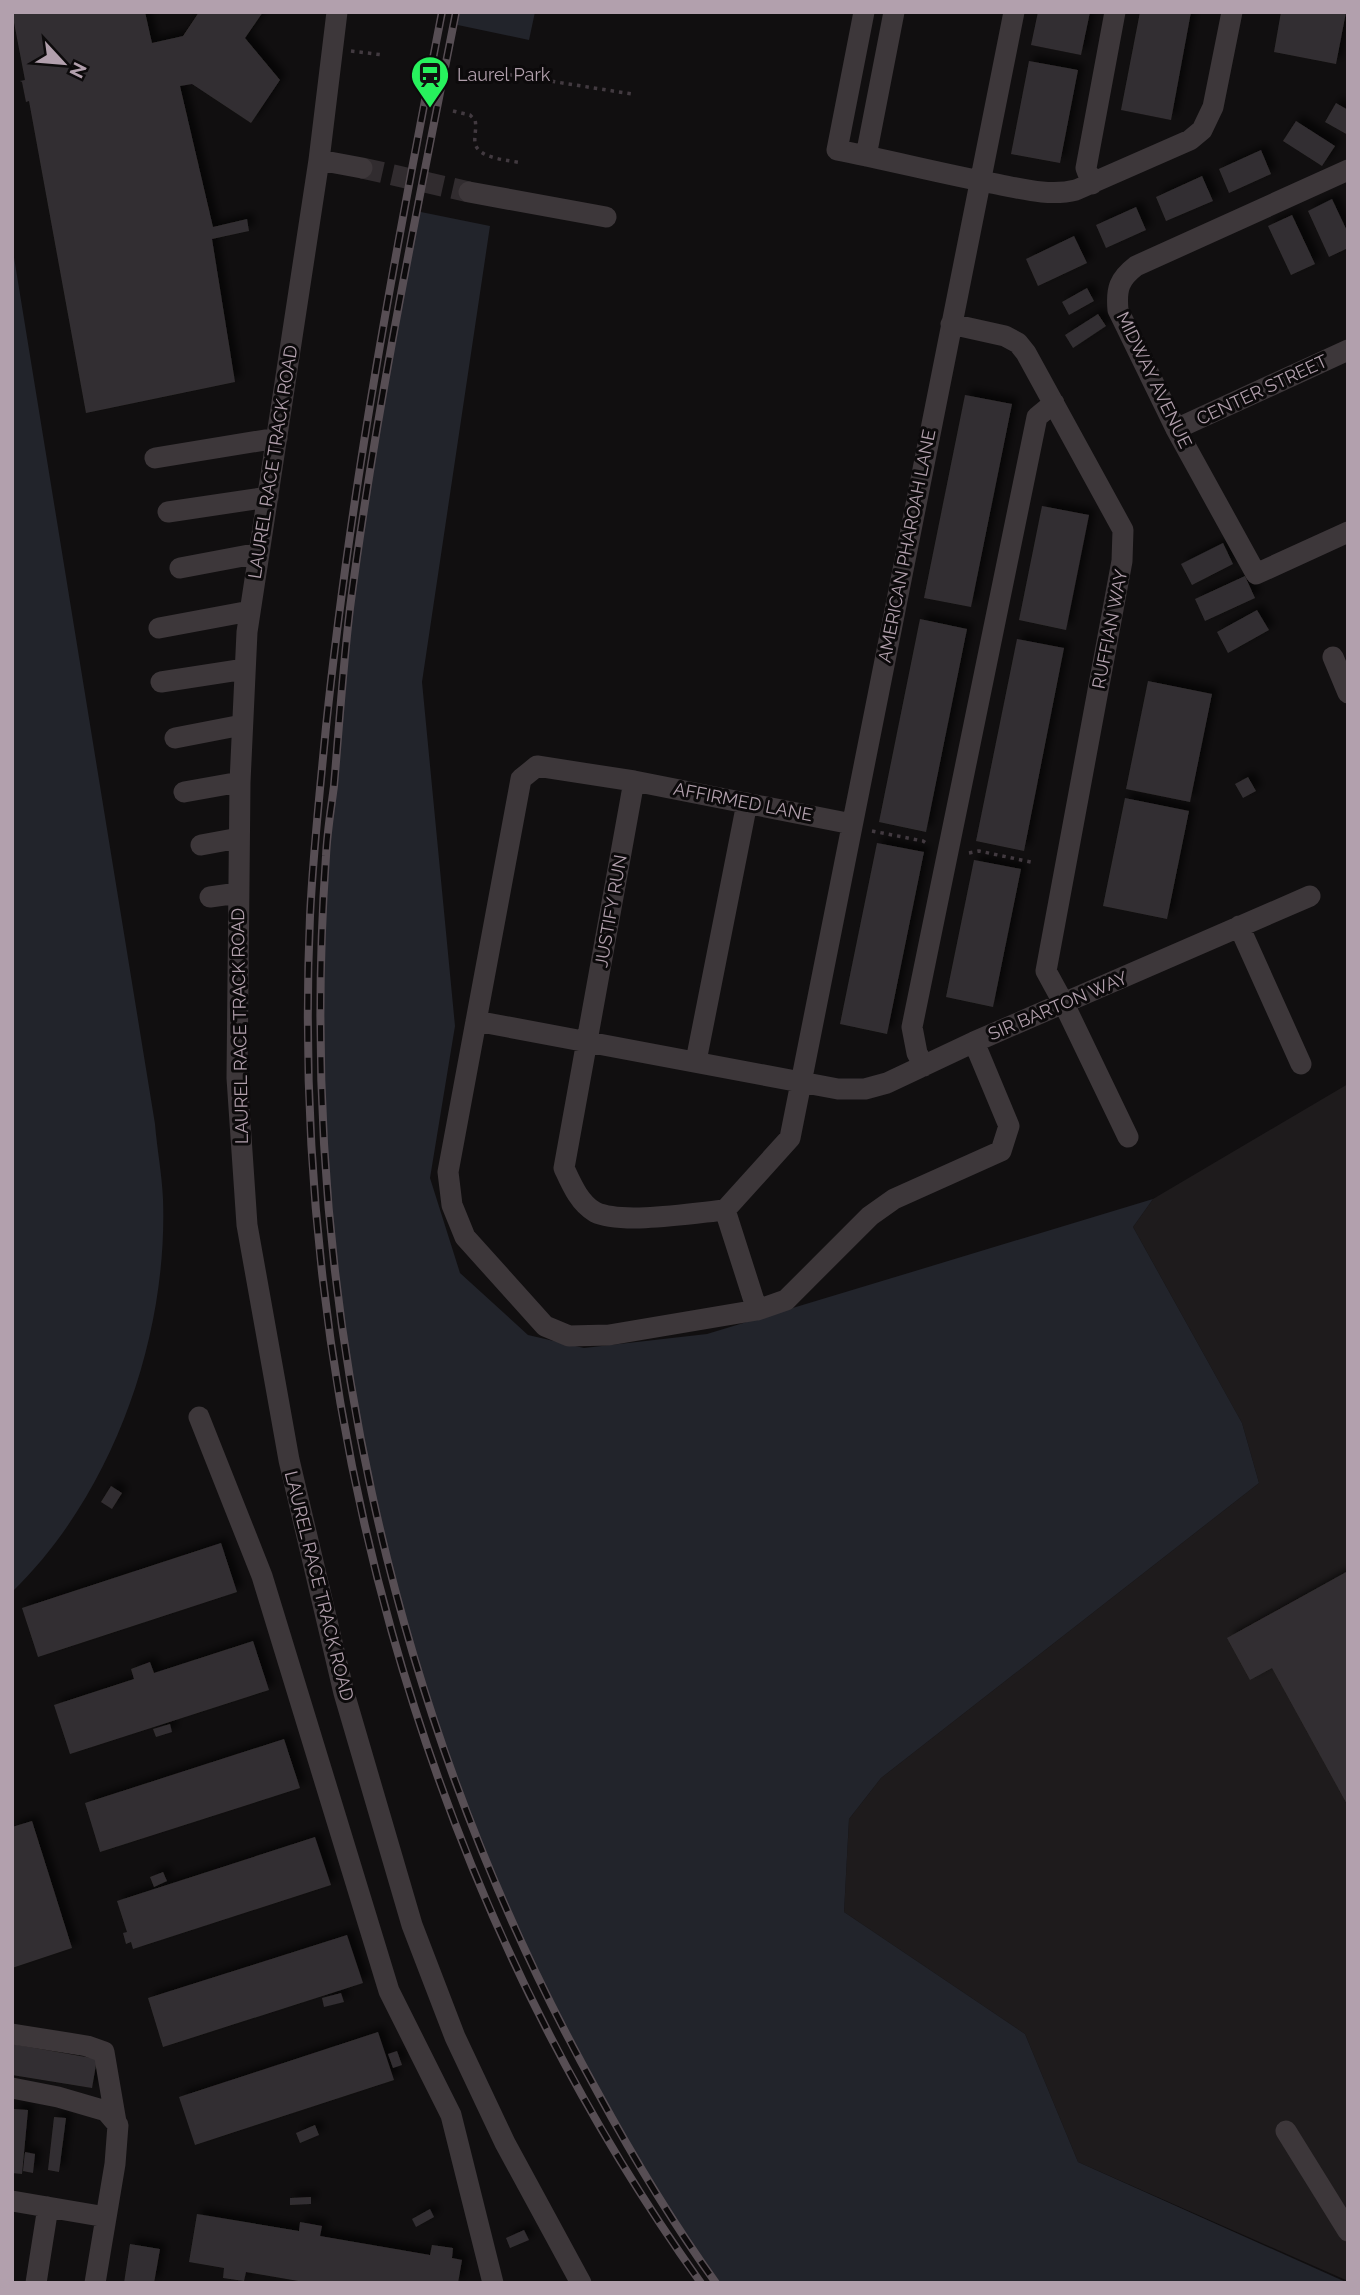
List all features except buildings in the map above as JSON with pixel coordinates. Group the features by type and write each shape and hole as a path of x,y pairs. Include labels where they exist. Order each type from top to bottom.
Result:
{"street":[{"name":"LAUREL RACE TRACK ROAD","path":"337,12 319,160 250,611 245,669 240,782 237,1078 247,1225 289,1460 344,1693 412,1925 455,2038 505,2143 581,2283"},
{"path":"864,12 837,150 1048,193 1069,192 1092,184 1190,140 1202,130 1213,107 1232,12"},
{"path":"866,156 894,12"},
{"name":"AMERICAN PHAROAH LANE","path":"725,1210 790,1138 859,827 951,324 1014,12"},
{"path":"1092,184 1086,168 1115,12"},
{"path":"319,160 362,168"},
{"name":"MIDWAY AVENUE","path":"1348,170 1136,266 1118,284 1118,310 1175,429 1256,574 1348,532"},
{"path":"469,192 606,217"},
{"name":"RUFFIAN WAY","path":"951,324 993,332 1018,343 1123,530 1124,550 1045,971 1064,1004 1128,1137"},
{"name":"CENTER STREET","path":"1175,429 1348,350"},
{"path":"924,1066 912,1027 1037,417 1054,403"},
{"path":"155,458 277,438"},
{"path":"168,512 268,497"},
{"path":"180,568 259,553"},
{"path":"159,628 250,611"},
{"path":"1332,657 1348,694"},
{"path":"161,682 245,669"},
{"path":"175,738 242,725"},
{"name":"AFFIRMED LANE","path":"859,827 634,781 537,766 521,779 448,1172 452,1205 465,1237 545,1326 569,1336 609,1335 757,1310 786,1300 870,1216 894,1199 1001,1151 1009,1126 974,1042"},
{"name":"JUSTIFY RUN","path":"634,781 564,1168 577,1194 594,1212 622,1218 725,1210"},
{"path":"184,792 240,782"},
{"path":"696,1061 747,803"},
{"path":"201,845 239,838"},
{"path":"210,897 238,893"},
{"name":"SIR BARTON WAY","path":"477,1021 838,1089 865,1089 887,1083 974,1042 1310,896"},
{"path":"1239,926 1301,1064"},
{"path":"725,1210 757,1310"},
{"path":"199,1417 262,1576 389,1991 451,2115 493,2283"},
{"path":"12,2034 87,2046 104,2052 118,2125 115,2164 94,2283"},
{"path":"12,2088 58,2097 106,2111 116,2122"},
{"path":"1286,2131 1348,2231"},
{"path":"12,2201 106,2217"},
{"path":"36,2283 48,2207"}],"path":[{"path":"333,49 383,55"},
{"path":"493,72 632,94"},
{"path":"453,111 470,115 475,120 475,142 478,149 487,155 522,163"},
{"path":"859,827 923,841 931,846"},
{"path":"957,850 969,853 979,851 1031,862"}],"shaded area":[{"path":"456,12 535,12 529,40 453,24"},
{"path":"416,211 490,226 422,682 455,1026 430,1178 460,1273 528,1335 584,1348 707,1334 1153,1199 1133,1227 1242,1423 1259,1483 881,1778 849,1819 844,1912 1025,2034 1078,2162 1348,2283 718,2283 654,2190 565,2035 458,1793 392,1582 360,1439 332,1254 322,1111 321,981 326,853 350,611 380,412"},
{"path":"12,245 155,1124 163,1199 162,1251 156,1305 144,1358 127,1410 105,1461 79,1509 48,1553 12,1592"},
{"path":"1348,1084 1348,2281 1078,2162 1025,2034 844,1912 849,1819 881,1778 1259,1483 1242,1423 1133,1227 1153,1199"}],"tunnel":[{"path":"362,168 469,192"}],"railway":[{"path":"442,12 362,457 336,637 319,798 310,916 309,1097 323,1277 350,1456 392,1632 448,1804 518,1971 602,2131 701,2283"},
{"path":"456,12 398,309 360,533 327,839 320,1017 326,1177 343,1336 372,1493 411,1648 462,1800 524,1948 597,2091 654,2189 716,2283"}],"place":[{"name":"Laurel Park","path":"430,109"}]}
